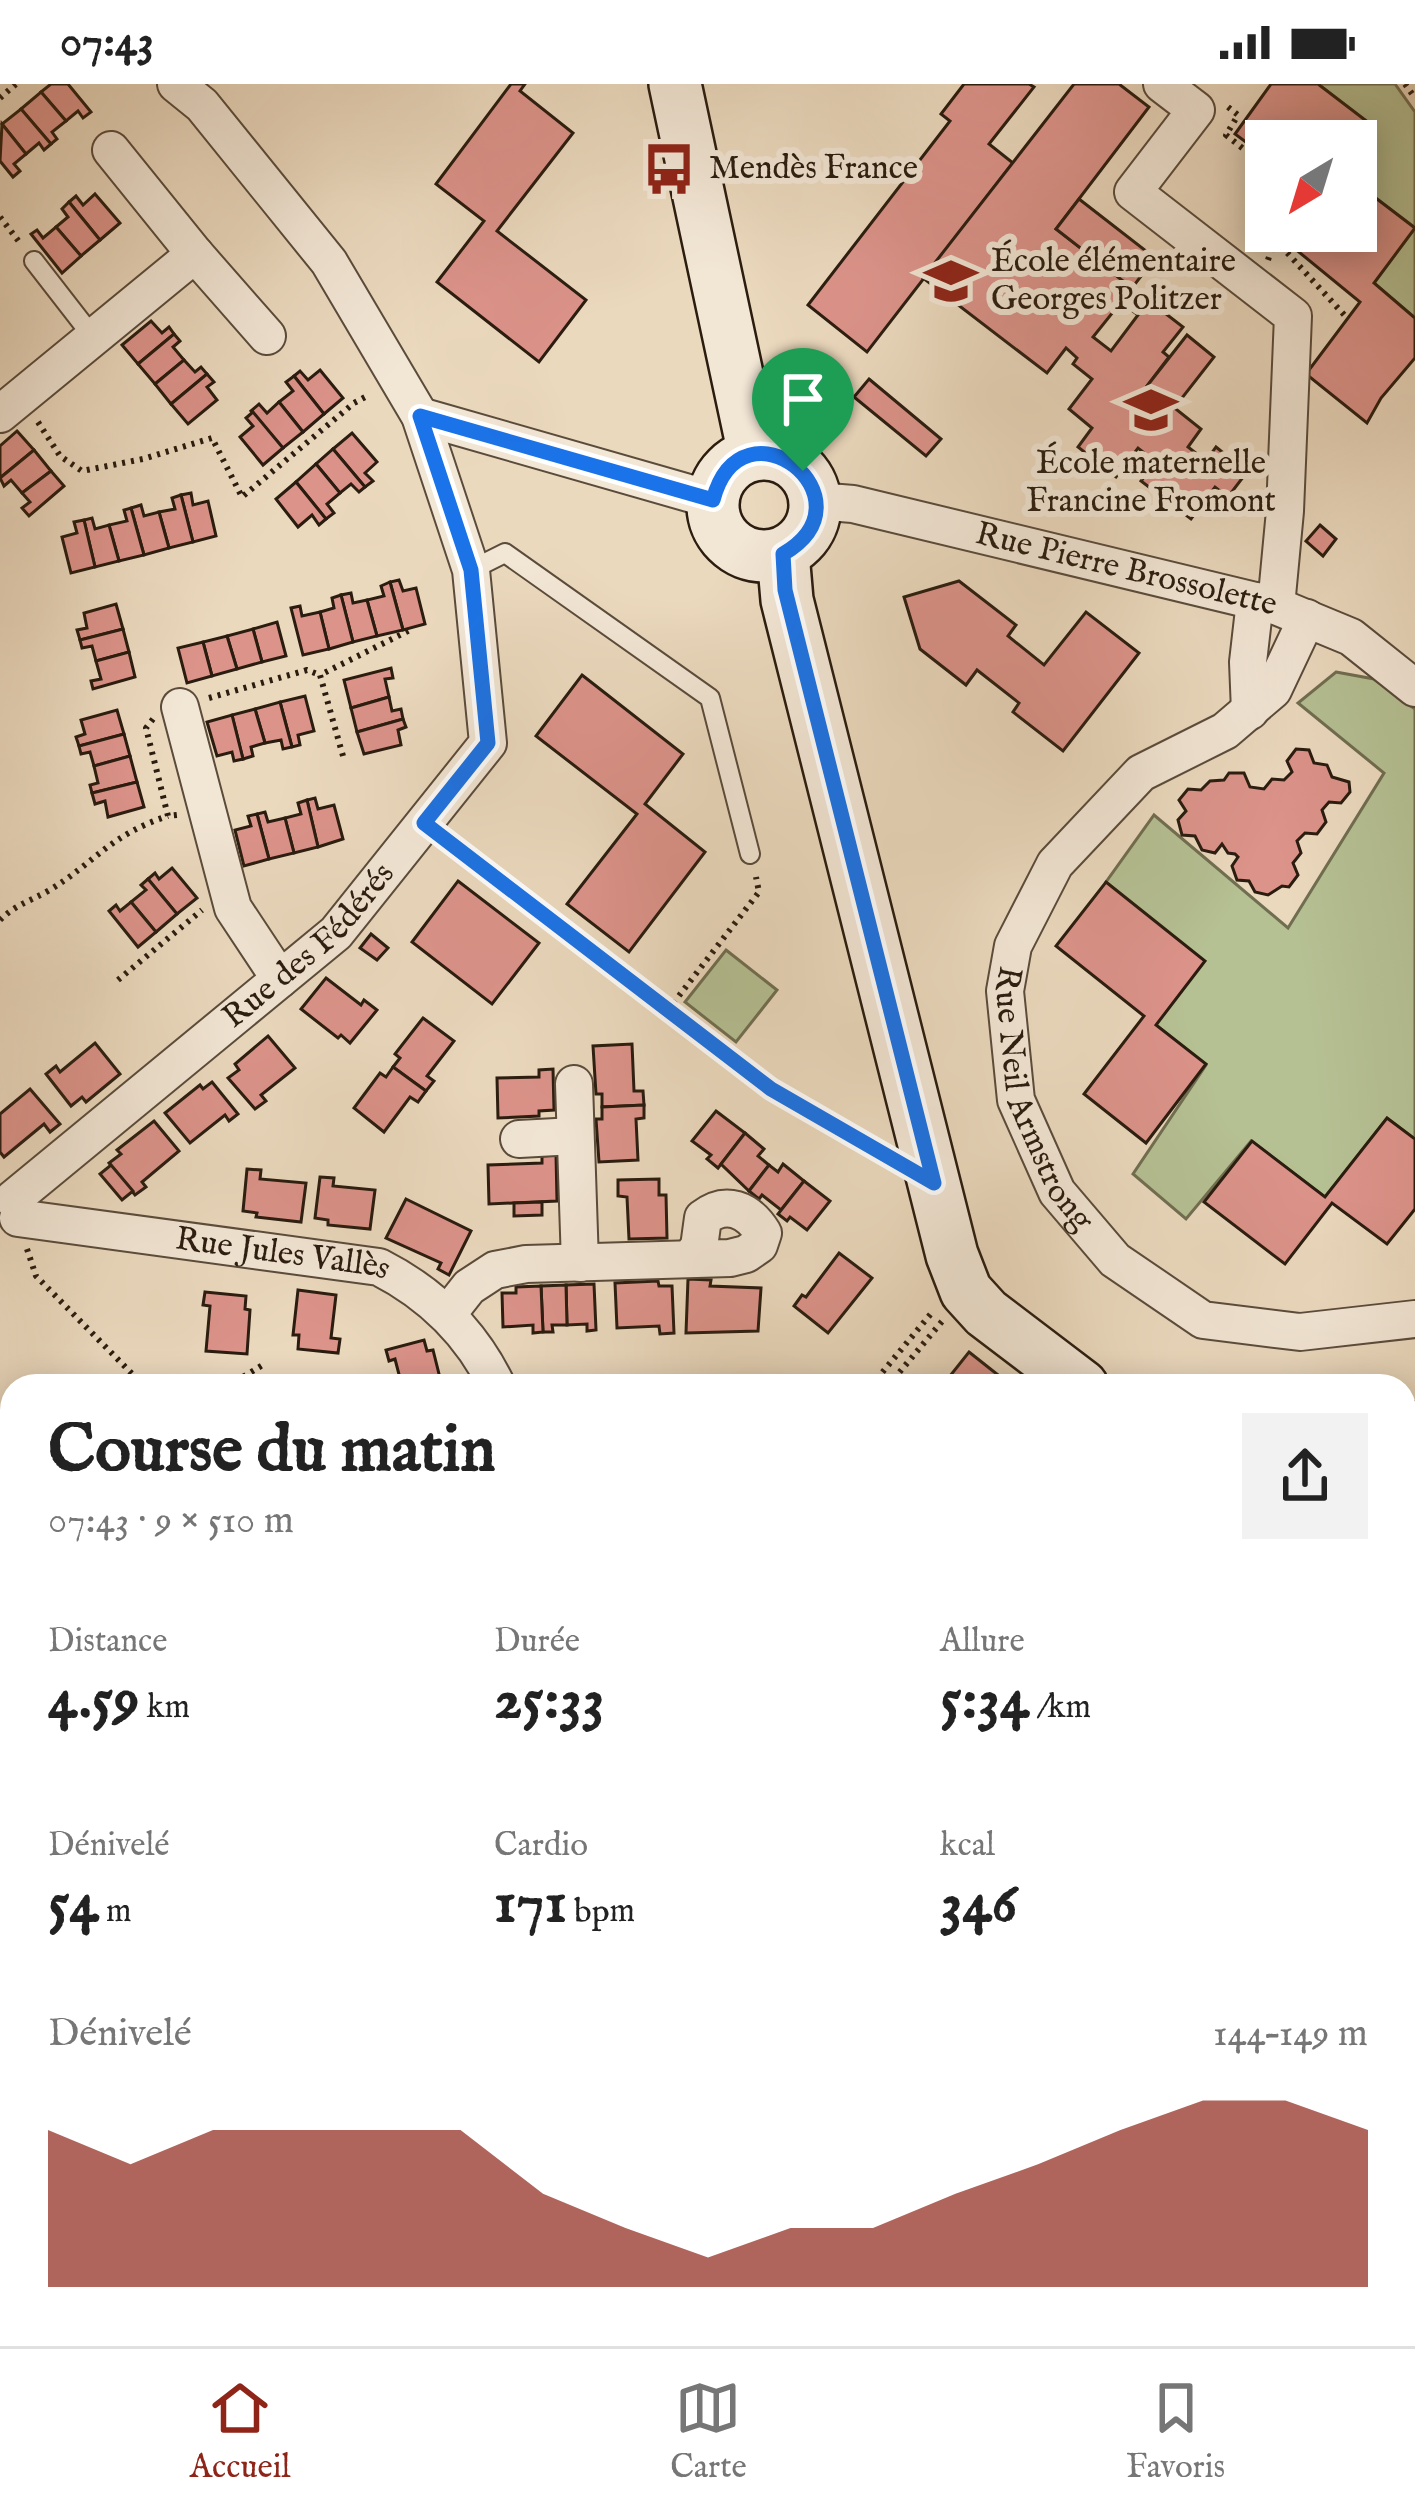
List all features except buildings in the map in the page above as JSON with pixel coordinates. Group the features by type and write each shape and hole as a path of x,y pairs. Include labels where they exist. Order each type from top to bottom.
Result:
{"street":[{"name":"Rue des Fédérés","path":"9,1213 336,933 488,743 471,570 420,416 329,262 202,105 176,84"},
{"path":"675,84 754,454"},
{"path":"1162,84 1196,110 1176,149 1133,193 1293,316 1279,609 1248,662 1250,711"},
{"path":"111,150 267,336"},
{"path":"11,405 195,254"},
{"path":"420,416 713,500"},
{"path":"754,454 775,454 790,461 803,471 816,501 808,533 783,554 748,555 733,547 714,518 713,500 727,469 754,454"},
{"name":"Rue Pierre Brossolette","path":"816,501 853,504 1279,609 1351,637 1415,688"},
{"path":"783,554 787,600 934,1183 952,1297 986,1313 1066,1374"},
{"name":"Rue Neil Armstrong","path":"1279,609 1273,690 1226,731 1141,773 1055,864 1013,946 1005,991 1016,1100 1057,1192 1115,1260 1203,1320 1300,1332 1415,1319"},
{"path":"180,707 233,908 280,979"},
{"path":"574,1084 580,1263"},
{"path":"519,1139 575,1136"},
{"name":"Rue Jules Vallès","path":"9,1213 380,1267 416,1286 447,1315 489,1374"},
{"path":"447,1315 469,1287 495,1270 526,1264 689,1259"}],"lane":[{"path":"34,262 93,338"},
{"path":"471,570 505,553 710,698 750,854"}],"path":[{"path":"0,98 16,84"},
{"path":"1406,84 1415,98"},
{"path":"1220,102 1238,115 1226,134 1245,150"},
{"path":"0,218 34,262"},
{"path":"1290,252 1348,319"},
{"path":"11,405 60,456 82,471 212,438 242,497 354,403 399,380"},
{"path":"343,756 320,676 410,629"},
{"path":"0,920 16,904 48,891 134,827 168,817"},
{"path":"424,823 771,1089 934,1183"},
{"path":"668,1010 759,892 750,854"},
{"path":"118,980 229,890"},
{"path":"9,1213 36,1276 132,1374"},
{"path":"882,1374 952,1297"},
{"path":"897,1374 952,1297"},
{"path":"248,1374 266,1363"}],"green space":[{"path":"1318,84 1395,84 1415,112 1415,228 1377,199 1377,120 1365,120"},
{"path":"1415,228 1415,318 1374,283"},
{"path":"1336,672 1374,679 1415,709 1415,1139 1387,1118 1325,1197 1251,1141 1186,1219 1133,1174 1206,1065 1156,1025 1106,882 1154,815 1288,928 1384,773 1298,703"},
{"path":"726,950 777,990 736,1042 685,1002"}],"place":[{"name":"Mendès France","path":"669,169"},
{"name":"École élémentaire Georges Politzer","path":"951,281"},
{"name":"École maternelle Francine Fromont","path":"1151,410"}],"route":[{"path":"420,416 713,500 727,469 754,454 775,454 803,471 816,501 814,518 808,533 783,554 785,590 934,1183 771,1089 424,823 488,743 471,570 420,416"}]}
